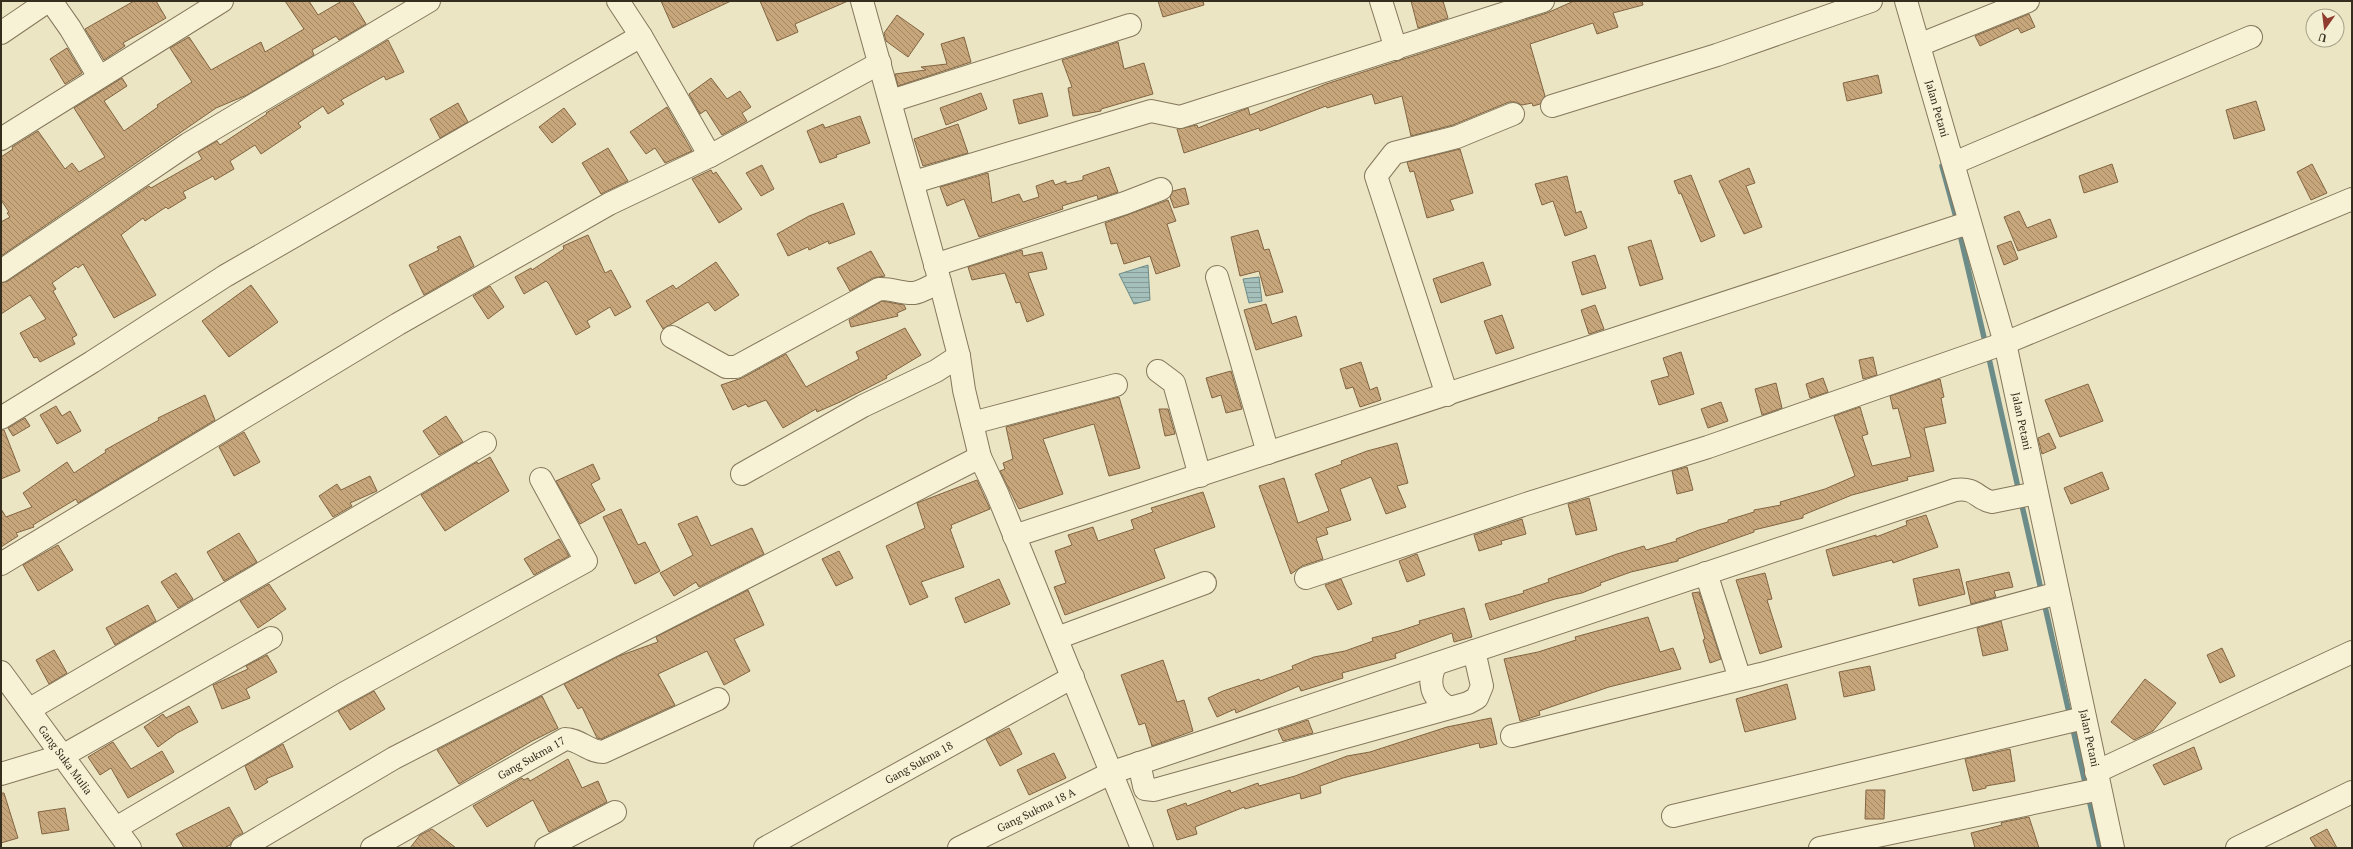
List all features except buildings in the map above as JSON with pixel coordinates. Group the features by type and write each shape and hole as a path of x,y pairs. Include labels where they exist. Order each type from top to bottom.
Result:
{"street":[{"path":"1,33 50,1 70,28 99,77"},
{"path":"1,139 222,1"},
{"path":"1,270 188,144 430,1"},
{"path":"618,1 641,36 710,156"},
{"path":"862,1 914,182 938,273 959,356 964,390 980,457 1113,772 1142,848"},
{"path":"1381,1 1396,49"},
{"path":"914,182 1151,111 1180,117 1543,1"},
{"path":"1552,106 1717,55 1871,1"},
{"name":"Jalan Petani","path":"1906,1 1954,163 1957,228 1993,347 2031,495 2053,595 2071,721 2091,786 2113,848"},
{"path":"1919,45 2028,1"},
{"path":"891,101 1130,25"},
{"path":"1,418 92,362 225,276 641,36"},
{"path":"1954,163 2252,37"},
{"path":"1,564 398,324 609,204 710,156 880,63"},
{"path":"1447,395 1376,176 1394,153 1457,137 1513,114"},
{"path":"672,336 726,367 736,367 879,289 890,288 908,293 916,293 938,273 1160,189"},
{"path":"1306,578 1526,504 1708,447 1993,347 2352,199"},
{"path":"1014,536 1957,228"},
{"path":"1217,277 1268,453"},
{"path":"742,474 862,406 936,371 959,356"},
{"path":"1158,371 1174,383 1200,476"},
{"path":"972,423 1116,385"},
{"path":"30,709 484,442"},
{"path":"242,848 394,758 980,457"},
{"path":"116,828 343,694 586,561 540,479"},
{"path":"1448,707 1440,703 1431,688 1431,676 1436,664 1955,490 1969,490 1979,494 1985,501 1992,502 2031,495"},
{"path":"1706,573 1740,679"},
{"path":"1056,638 1205,583"},
{"path":"1512,736 1740,679 2053,595"},
{"path":"1,774 64,755 271,638"},
{"path":"1139,763 1144,786 1146,789 1154,790 1448,707 1468,703 1477,698 1482,686 1474,651"},
{"path":"1820,848 1954,821 2091,786 2352,652"},
{"name":"Gang Sukma 18 A","path":"959,848 1113,772 1436,664"},
{"name":"Gang Suka Mulia","path":"1,672 64,755 130,848"},
{"name":"Gang Sukma 18","path":"765,848 1073,677"},
{"name":"Gang Sukma 17","path":"372,848 565,739 575,741 596,752 603,752 718,699"},
{"path":"1673,816 2071,721"},
{"path":"2237,848 2352,792"},
{"path":"546,848 615,812"}],"water":[{"path":"1148,265 1150,300 1134,304 1119,274"},
{"path":"1259,277 1262,301 1249,303 1243,279"}],"waterway":[{"path":"1942,166 1957,221"},
{"path":"1959,230 1986,346"},
{"path":"1988,354 2019,492"},
{"path":"2021,501 2042,594"},
{"path":"2044,602 2070,717"},
{"path":"2072,725 2086,787"},
{"path":"2088,795 2100,848"}]}
